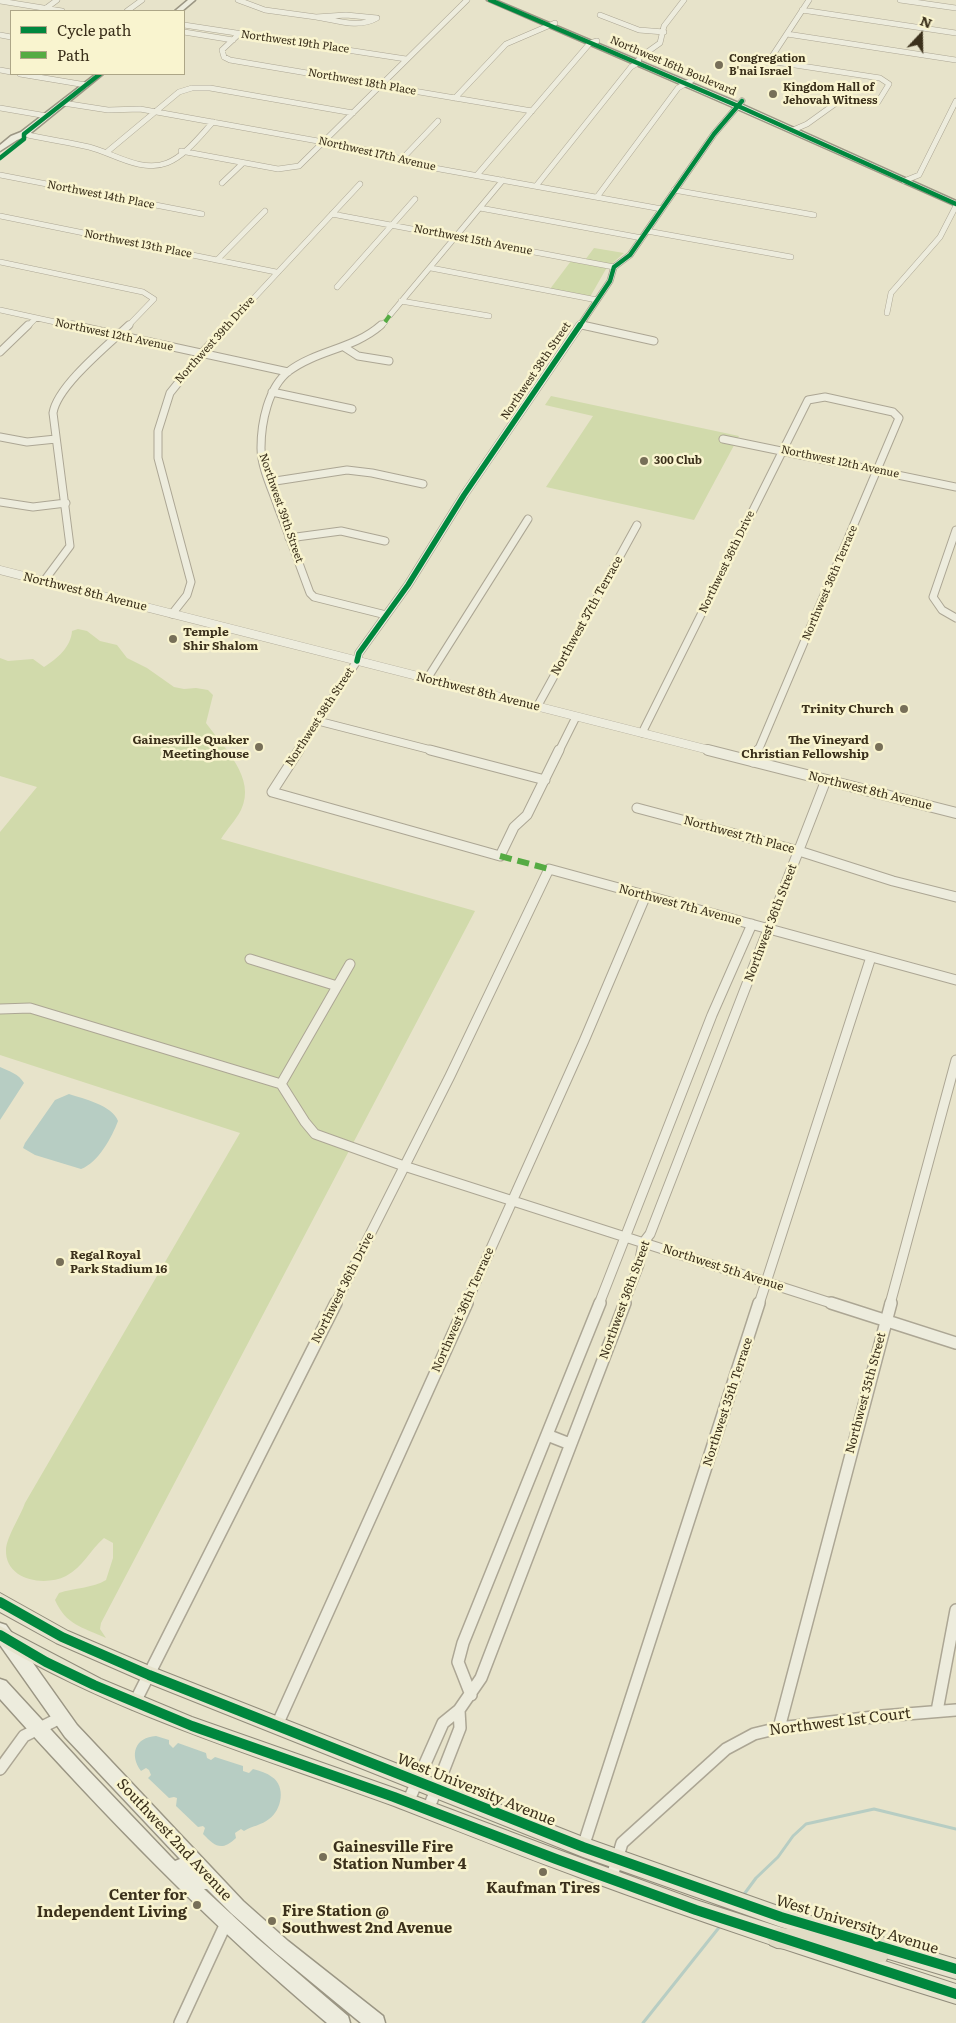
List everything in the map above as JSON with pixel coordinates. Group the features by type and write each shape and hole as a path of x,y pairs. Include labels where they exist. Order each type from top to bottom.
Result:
{"highway":[{"path":"777,1938 820,1941 868,1955 879,1954 882,1947"}],"main road":[{"path":"179,10 192,0"},
{"name":"Northwest 16th Boulevard","path":"490,0 552,24"},
{"name":"Northwest 16th Boulevard","path":"502,0 593,42 956,198"},
{"path":"0,149 14,138 24,134 99,75"},
{"path":"0,158 24,139 24,134"},
{"name":"Northwest 16th Boulevard","path":"908,179 956,205"},
{"name":"West University Avenue","path":"0,1602 62,1637 149,1675 583,1847 781,1917 956,1969"},
{"path":"3,1636 46,1663 134,1704 408,1802 687,1907 777,1938 956,1994"},
{"name":"Southwest 2nd Avenue","path":"3,1636 71,1730 210,1879 237,1907 282,1947 376,2023"},
{"name":"Southwest 2nd Avenue","path":"0,1687 37,1729 225,1923 341,2023"},
{"path":"153,1850 161,1849 167,1853 194,1878 205,1881 210,1879"}],"street":[{"path":"45,8 57,0"},
{"path":"129,10 142,0"},
{"path":"238,0 265,10 359,23 369,23 377,18 346,15 316,17"},
{"path":"181,151 278,169 295,168 302,164 467,0"},
{"path":"536,186 631,67 660,43 666,21 683,0"},
{"path":"796,129 839,101 878,102 889,84 880,78 769,60 809,0"},
{"path":"900,0 956,8"},
{"path":"0,1 56,10"},
{"path":"802,10 956,33"},
{"path":"600,15 639,30 664,32"},
{"path":"455,98 506,44 552,24"},
{"name":"Northwest 19th Place","path":"185,25 406,59"},
{"name":"Northwest 19th Place","path":"185,32 233,40"},
{"name":"Northwest 18th Place","path":"239,34 222,50 224,57 230,60 532,111"},
{"path":"787,34 956,60"},
{"path":"477,175 593,42"},
{"path":"26,75 86,85"},
{"path":"597,197 678,88 689,82"},
{"path":"107,152 179,92 192,88 210,88 353,113"},
{"path":"908,179 919,175 954,112 956,101"},
{"name":"Northwest 17th Avenue","path":"63,103 108,110 135,108 324,142 402,159 423,166 662,209"},
{"name":"Northwest 38th Street","path":"545,780 527,815 514,828 500,856 272,792 357,661 359,653 610,281 614,267 630,255 714,134 740,104"},
{"path":"0,108 47,116"},
{"path":"402,159 438,121"},
{"path":"24,134 107,152 127,160 148,165 166,163 213,122"},
{"path":"222,183 243,163"},
{"name":"Northwest 14th Place","path":"0,175 202,214"},
{"path":"390,315 503,180"},
{"name":"Northwest 39th Drive","path":"172,614 187,595 191,582 158,458 158,431 170,393 177,381 276,272 360,184"},
{"path":"674,190 814,215"},
{"path":"337,287 415,199"},
{"path":"887,312 891,293 940,237 956,205"},
{"path":"480,208 642,238"},
{"path":"217,260 264,211"},
{"name":"Northwest 15th Avenue","path":"332,214 614,267"},
{"name":"Northwest 13th Place","path":"0,216 276,272"},
{"path":"647,230 790,257"},
{"path":"0,262 138,291 151,295 154,299 61,392 53,413 70,546 44,581"},
{"path":"431,268 597,300"},
{"path":"402,301 489,316"},
{"name":"Northwest 12th Avenue","path":"0,310 288,372"},
{"path":"0,352 36,318"},
{"name":"Northwest 39th Street","path":"385,322 368,337 306,361 288,372 277,383 272,392 262,432 261,449 289,538 314,597 386,615"},
{"path":"580,325 654,341"},
{"path":"344,347 346,351 352,354 389,361"},
{"path":"272,392 352,409"},
{"name":"Northwest 36th Terrace","path":"753,762 899,418 888,410 818,396"},
{"name":"Northwest 36th Drive","path":"642,733 808,400 818,396"},
{"path":"0,437 27,442 56,439"},
{"name":"Northwest 12th Avenue","path":"723,439 956,487"},
{"path":"270,482 347,470 372,473 423,484"},
{"path":"0,502 37,509 66,503"},
{"path":"426,679 528,519"},
{"name":"Northwest 37th Terrace","path":"537,707 637,525"},
{"path":"956,530 953,548 933,594 937,605 956,618"},
{"path":"289,538 341,531 385,540"},
{"name":"Northwest 8th Avenue","path":"0,570 956,813"},
{"path":"318,721 545,780 576,716"},
{"name":"Northwest 36th Street","path":"408,1802 443,1723 471,1695 481,1678 639,1265 643,1243 650,1234 770,929 826,780"},
{"name":"Northwest 7th Place","path":"636,808 799,851 956,897"},
{"name":"Northwest 36th Drive","path":"134,1704 531,911 549,869"},
{"name":"Northwest 7th Avenue","path":"549,869 956,980"},
{"name":"Northwest 36th Terrace","path":"277,1725 584,1041 646,895"},
{"path":"471,1695 458,1662 463,1643 712,1015 752,924"},
{"name":"Northwest 35th Terrace","path":"583,1847 871,957"},
{"path":"250,959 337,986"},
{"path":"0,1009 30,1008 281,1084 350,964"},
{"name":"Northwest 35th Street","path":"779,1728 885,1320 956,1060"},
{"name":"Northwest 5th Avenue","path":"281,1084 305,1122 315,1134 511,1201 956,1343"},
{"path":"547,1435 570,1444"},
{"path":"936,1711 956,1610"},
{"path":"428,1810 460,1728 458,1710"},
{"name":"Northwest 1st Court","path":"611,1880 622,1843 726,1749 754,1734 779,1728 956,1710"},
{"path":"0,1769 24,1736 62,1717"},
{"path":"180,2023 225,1923 237,1907"}],"green space":[{"path":"594,248 624,253 606,269 590,297 550,289 571,261 585,260"},
{"name":"300 Club","path":"551,396 739,436 694,520 546,487 593,416 545,405"},
{"path":"78,629 87,631 100,641 117,645 127,658 147,668 174,687 208,690 213,695 206,723 236,764 245,786 245,798 241,810 221,839 475,911 101,1623 100,1629 106,1638 82,1628 70,1620 64,1615 55,1600 59,1593 95,1585 106,1580 113,1558 113,1543 104,1538 72,1572 66,1576 47,1581 27,1578 12,1568 7,1560 7,1545 25,1503 240,1133 0,1055 0,832 37,787 0,776 0,658 8,661 33,659 44,667 62,652 69,642 72,631"}],"shaded area":[{"path":"0,1067 17,1075 24,1083 0,1120"},
{"path":"69,1094 104,1107 115,1115 118,1121 108,1142 99,1155 81,1169 35,1155 23,1148 55,1100"},
{"path":"156,1736 169,1740 169,1744 173,1748 178,1743 206,1753 207,1758 211,1760 215,1757 243,1766 243,1771 249,1773 253,1769 270,1776 276,1781 281,1792 277,1810 263,1823 244,1831 241,1829 235,1833 236,1838 226,1845 218,1846 211,1842 203,1834 205,1828 203,1826 198,1827 176,1806 177,1798 169,1798 148,1778 151,1775 149,1770 146,1768 141,1771 137,1765 135,1753 139,1743 149,1737"}],"waterway":[{"path":"742,1897 756,1878 778,1857 793,1836 806,1824 874,1809 956,1829"},
{"path":"643,2023 721,1925"}],"marked path":[{"path":"385,322 390,315"},
{"path":"500,856 549,869"}],"cycle path":[{"path":"490,0 738,106 956,204"},
{"path":"0,158 24,139 24,134 99,75"},
{"path":"357,661 359,653 408,585 464,495 610,281 614,267 630,255 714,134 742,101"},
{"path":"0,1602 62,1637 149,1675 583,1847 781,1917 956,1969"},
{"path":"0,1635 46,1662 94,1685 192,1726 394,1797 696,1910 956,1994"}],"place":[{"name":"Congregation B'nai Israel","path":"719,65"},
{"name":"Kingdom Hall of Jehovah Witness","path":"773,94"},
{"name":"300 Club","path":"644,461"},
{"name":"Temple Shir Shalom","path":"173,639"},
{"name":"Trinity Church","path":"904,709"},
{"name":"Gainesville Quaker Meetinghouse","path":"259,747"},
{"name":"The Vineyard Christian Fellowship","path":"879,747"},
{"name":"Regal Royal Park Stadium 16","path":"60,1262"},
{"name":"Gainesville Fire Station Number 4","path":"323,1857"},
{"name":"Kaufman Tires","path":"543,1872"},
{"name":"Center for Independent Living","path":"197,1905"},
{"name":"Fire Station @ Southwest 2nd Avenue","path":"272,1921"}]}
